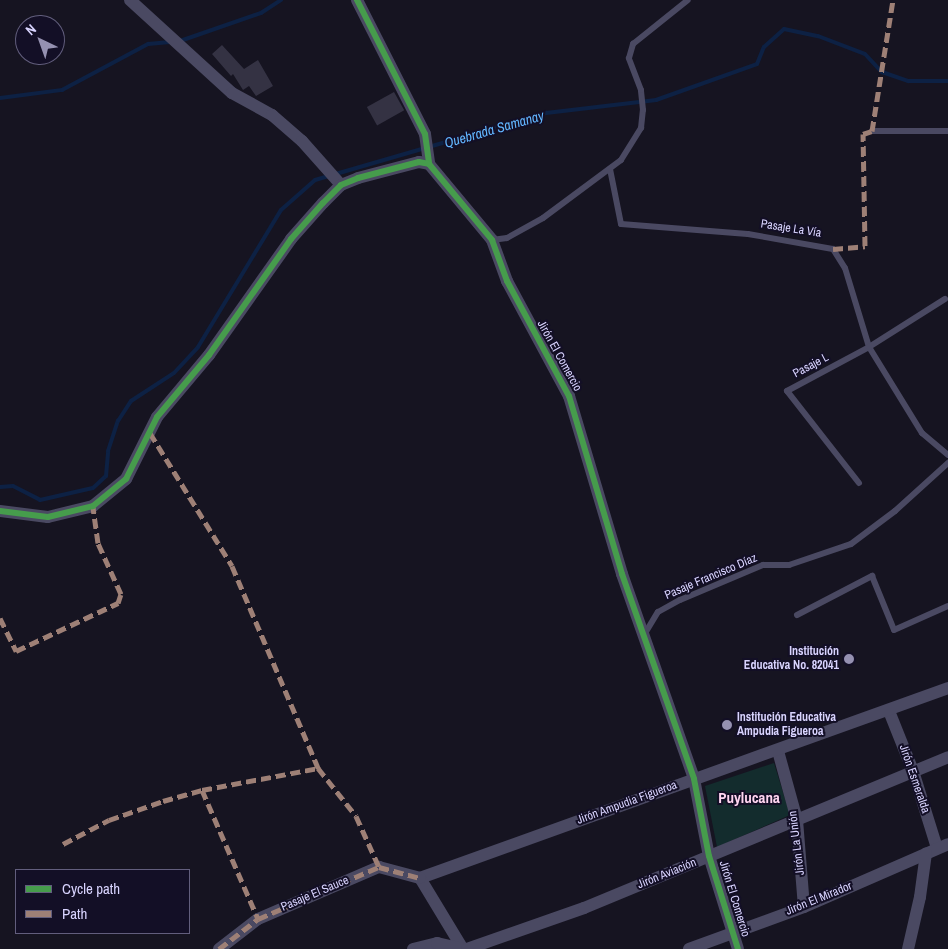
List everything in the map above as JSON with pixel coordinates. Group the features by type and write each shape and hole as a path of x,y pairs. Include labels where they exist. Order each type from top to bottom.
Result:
{"street":[{"path":"130,0 232,93 279,121 337,179"},
{"name":"Jirón El Comercio","path":"357,0 425,140 428,160 492,240 507,281 552,363 578,419 591,477 643,636 694,779 709,856 730,932 738,949"},
{"path":"0,511 48,517 93,506 126,479 157,417 209,356 291,239 337,179 428,160"},
{"name":"Jirón Ampudia Figueroa","path":"420,878 694,779 778,751 948,688"},
{"name":"Jirón Esmeralda","path":"889,711 913,771 937,848 920,897 908,949"},
{"name":"Jirón La Unión","path":"778,751 797,820 804,907"},
{"name":"Jirón Aviación","path":"464,949 584,908 948,757"},
{"name":"Jirón El Mirador","path":"689,949 730,932 804,907 937,848"},
{"name":"Pasaje El Sauce","path":"219,949 258,918 379,867 420,878"},
{"path":"420,878 464,949"},
{"path":"413,949 437,943 464,949"}],"lane":[{"path":"492,240 507,238 543,218 622,160 641,128 644,110 641,90 630,64 633,44 688,0"},
{"path":"872,131 948,131"},
{"name":"Pasaje La Vía","path":"610,169 621,224 748,234 833,249 845,268 869,347 922,433 948,454"},
{"name":"Pasaje L","path":"859,483 787,391 869,347 945,299"},
{"name":"Pasaje Francisco Díaz","path":"643,636 658,612 680,600 764,565 789,565 850,544 895,510 948,463"},
{"path":"797,615 872,576 894,630 948,606"}],"green space":[{"path":"774,763 790,815 717,847 705,786"}],"building":[{"path":"222,45 244,69 258,60 273,86 256,96 249,86 243,90 233,74 231,76 212,54"},
{"path":"394,92 404,110 377,125 367,107"}],"waterway":[{"path":"180,41 261,13 281,0"},
{"name":"Quebrada Samanay","path":"0,487 13,486 40,500 93,488 106,476 108,451 118,421 131,401 174,373 198,347 281,210 315,180 546,113 656,100 757,64 764,47 784,29 818,36 865,54 882,72 908,81 948,81"},
{"path":"0,98 62,90 148,44 170,42"}],"marked path":[{"path":"833,249 865,246 863,134 872,131 893,0"},
{"path":"150,433 232,566 318,768 356,816 379,867"},
{"path":"0,618 16,651 118,603 121,594 98,543 93,506"},
{"path":"63,844 109,820 163,801 202,790 318,768"},
{"path":"202,790 258,919"},
{"path":"219,949 258,919 379,867 420,878"}],"cycle path":[{"path":"357,0 425,134 429,164 492,240 507,281 569,396 622,574 694,779 709,856 738,949"},
{"path":"0,511 48,517 93,506 126,479 157,417 209,355 291,239 323,203 341,185 358,178 419,162 429,164"}],"place":[{"name":"Institución Educativa No. 82041","path":"849,659"},
{"name":"Institución Educativa Ampudia Figueroa","path":"727,725"}],"district":[{"name":"Puylucana","path":"749,798"}]}
